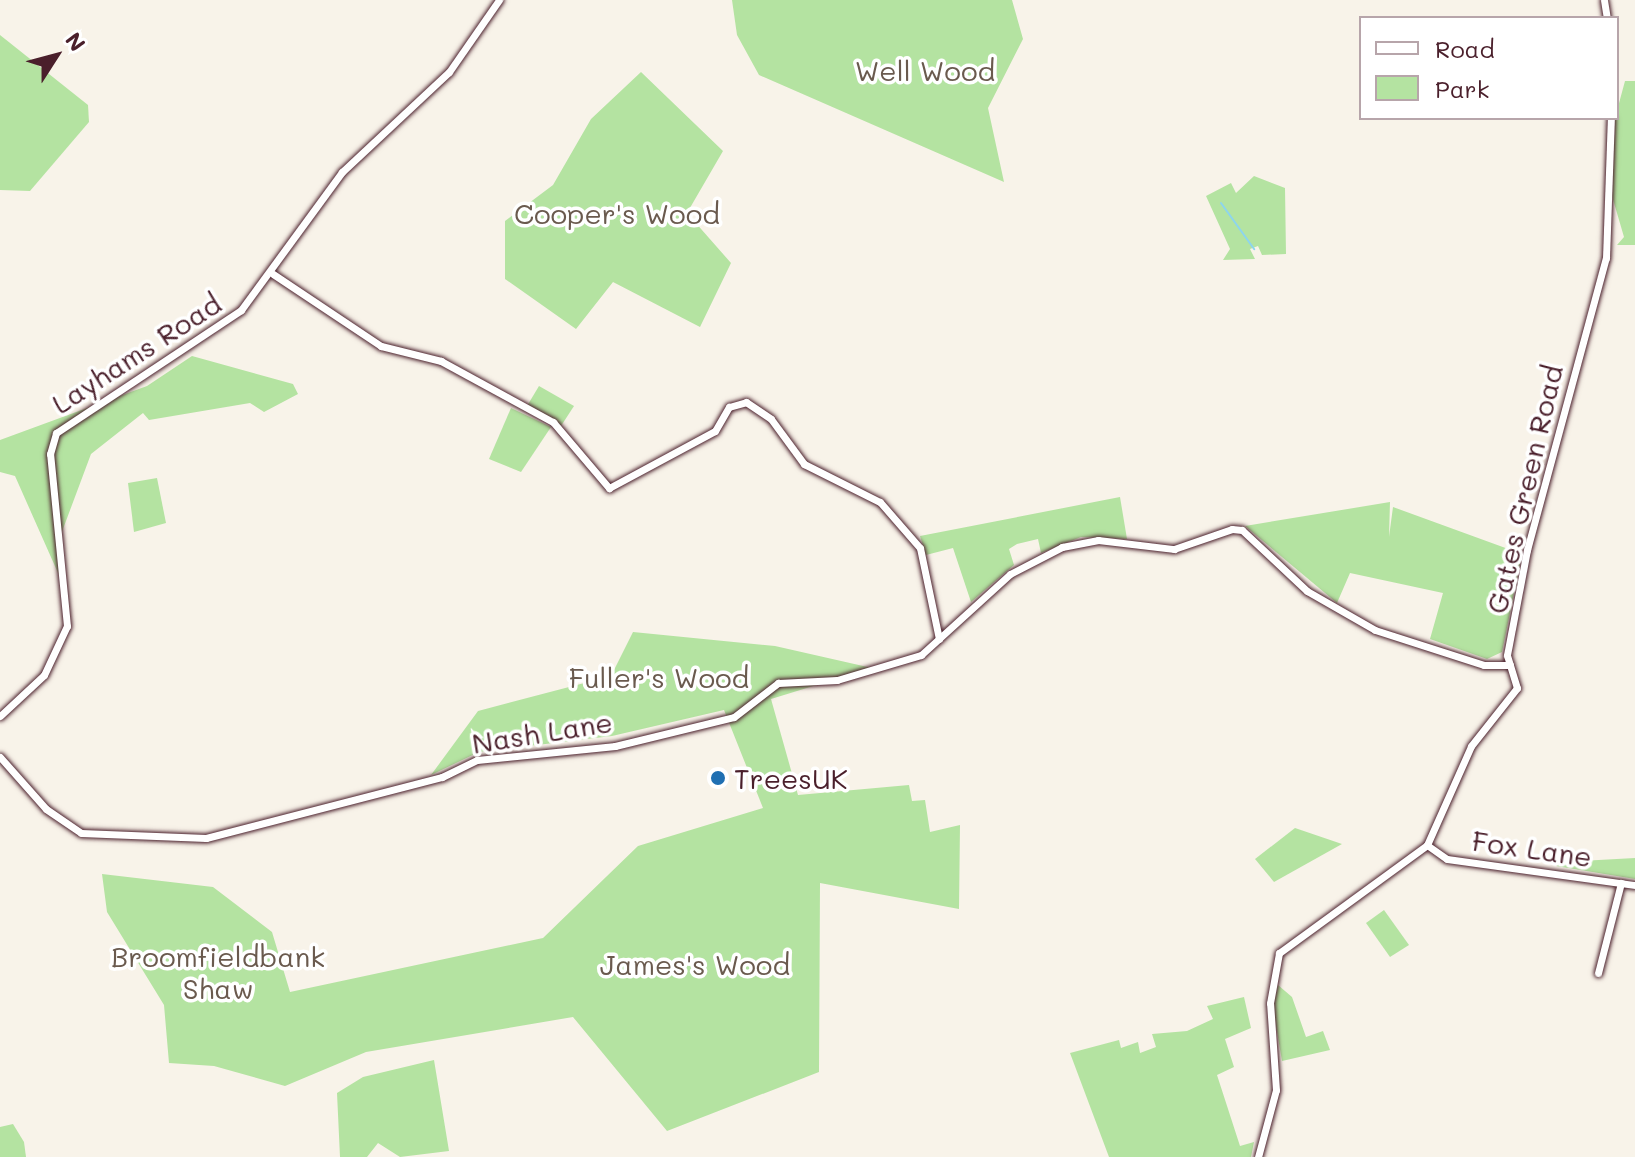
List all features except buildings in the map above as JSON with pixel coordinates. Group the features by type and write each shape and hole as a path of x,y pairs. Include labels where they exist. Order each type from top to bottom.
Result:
{"street":[{"name":"Layhams Road","path":"0,716 44,675 66,630 50,454 56,433 215,331 273,274 342,172 454,68 499,0"},
{"name":"Gates Green Road","path":"1427,845 1471,746 1516,693 1510,665 1545,474 1606,258 1611,120"},
{"path":"273,274 381,346 441,361 553,422 609,488 715,431 729,407 746,402 771,419 804,464 888,511 920,548 939,617 939,639"},
{"name":"Nash Lane","path":"0,757 46,809 81,833 206,838 442,777 477,760 615,746 734,717 778,683 837,680 921,655 1010,574 1062,547 1098,540 1174,549 1232,529 1242,530 1307,591 1365,626 1484,665 1510,665"},
{"path":"939,617 957,622"},
{"path":"1258,1157 1276,1090 1270,1003 1279,953 1427,845"},
{"name":"Fox Lane","path":"1427,845 1447,859 1635,885"},
{"path":"1598,973 1621,883"}],"green space":[{"name":"Well Wood","path":"732,0 1012,0 1023,39 988,108 1004,182 759,75 737,35"},
{"path":"0,35 88,105 89,122 30,191 0,190"},
{"name":"Cooper's Wood","path":"641,72 723,151 687,213 731,263 700,327 613,282 576,329 505,279 505,221 553,185 591,119"},
{"path":"1625,81 1635,81 1635,245 1617,245 1624,237 1612,196 1615,120 1619,120 1619,103"},
{"path":"1254,176 1285,188 1286,254 1262,255 1258,246 1250,249 1255,259 1223,260 1230,249 1206,196 1231,183 1236,193"},
{"path":"192,356 293,384 298,394 264,412 250,403 149,420 143,413 91,454 60,537 66,591 15,476 0,472 0,440 147,386"},
{"path":"539,386 574,406 561,426 527,406"},
{"path":"511,408 551,427 521,472 489,459"},
{"path":"157,478 166,523 134,532 128,483"},
{"path":"1120,497 1127,539 1081,537 1041,553 1038,539 1017,544 1009,549 1014,565 971,602 953,548 926,555 920,536"},
{"path":"1390,502 1389,537 1393,507 1522,554 1502,652 1487,659 1430,639 1443,593 1350,573 1337,603 1245,526"},
{"name":"James's Wood","path":"633,632 775,646 872,668 771,699 798,795 909,785 912,801 925,800 930,832 960,825 959,909 820,883 819,1072 667,1131 573,1017 366,1052 285,1086 214,1066 169,1063 164,1005 107,912 102,874 213,887 272,932 290,992 543,938 638,846 763,808 724,710 612,736 479,752 431,775 478,711 611,676"},
{"path":"1295,828 1342,844 1274,882 1255,859"},
{"path":"1635,858 1635,879 1556,866 1562,862"},
{"path":"1384,910 1409,945 1390,957 1366,923"},
{"path":"1278,985 1292,997 1306,1037 1323,1031 1330,1050 1282,1061 1273,1008"},
{"path":"1244,997 1251,1028 1225,1039 1234,1067 1217,1075 1240,1146 1254,1142 1251,1157 1109,1157 1070,1053 1119,1040 1121,1048 1138,1042 1140,1053 1156,1047 1152,1034 1187,1031 1213,1019 1207,1006"},
{"path":"434,1060 449,1151 400,1157 378,1143 367,1157 340,1157 337,1093 363,1077"},
{"path":"13,1124 24,1142 26,1157 0,1157 0,1127"}],"waterway":[{"path":"1221,203 1254,249"}],"place":[{"name":"TreesUK","path":"718,778"}],"park label":[{"name":"Fuller's Wood","path":"659,677"},
{"name":"Broomfieldbank Shaw","path":"218,972"}]}
